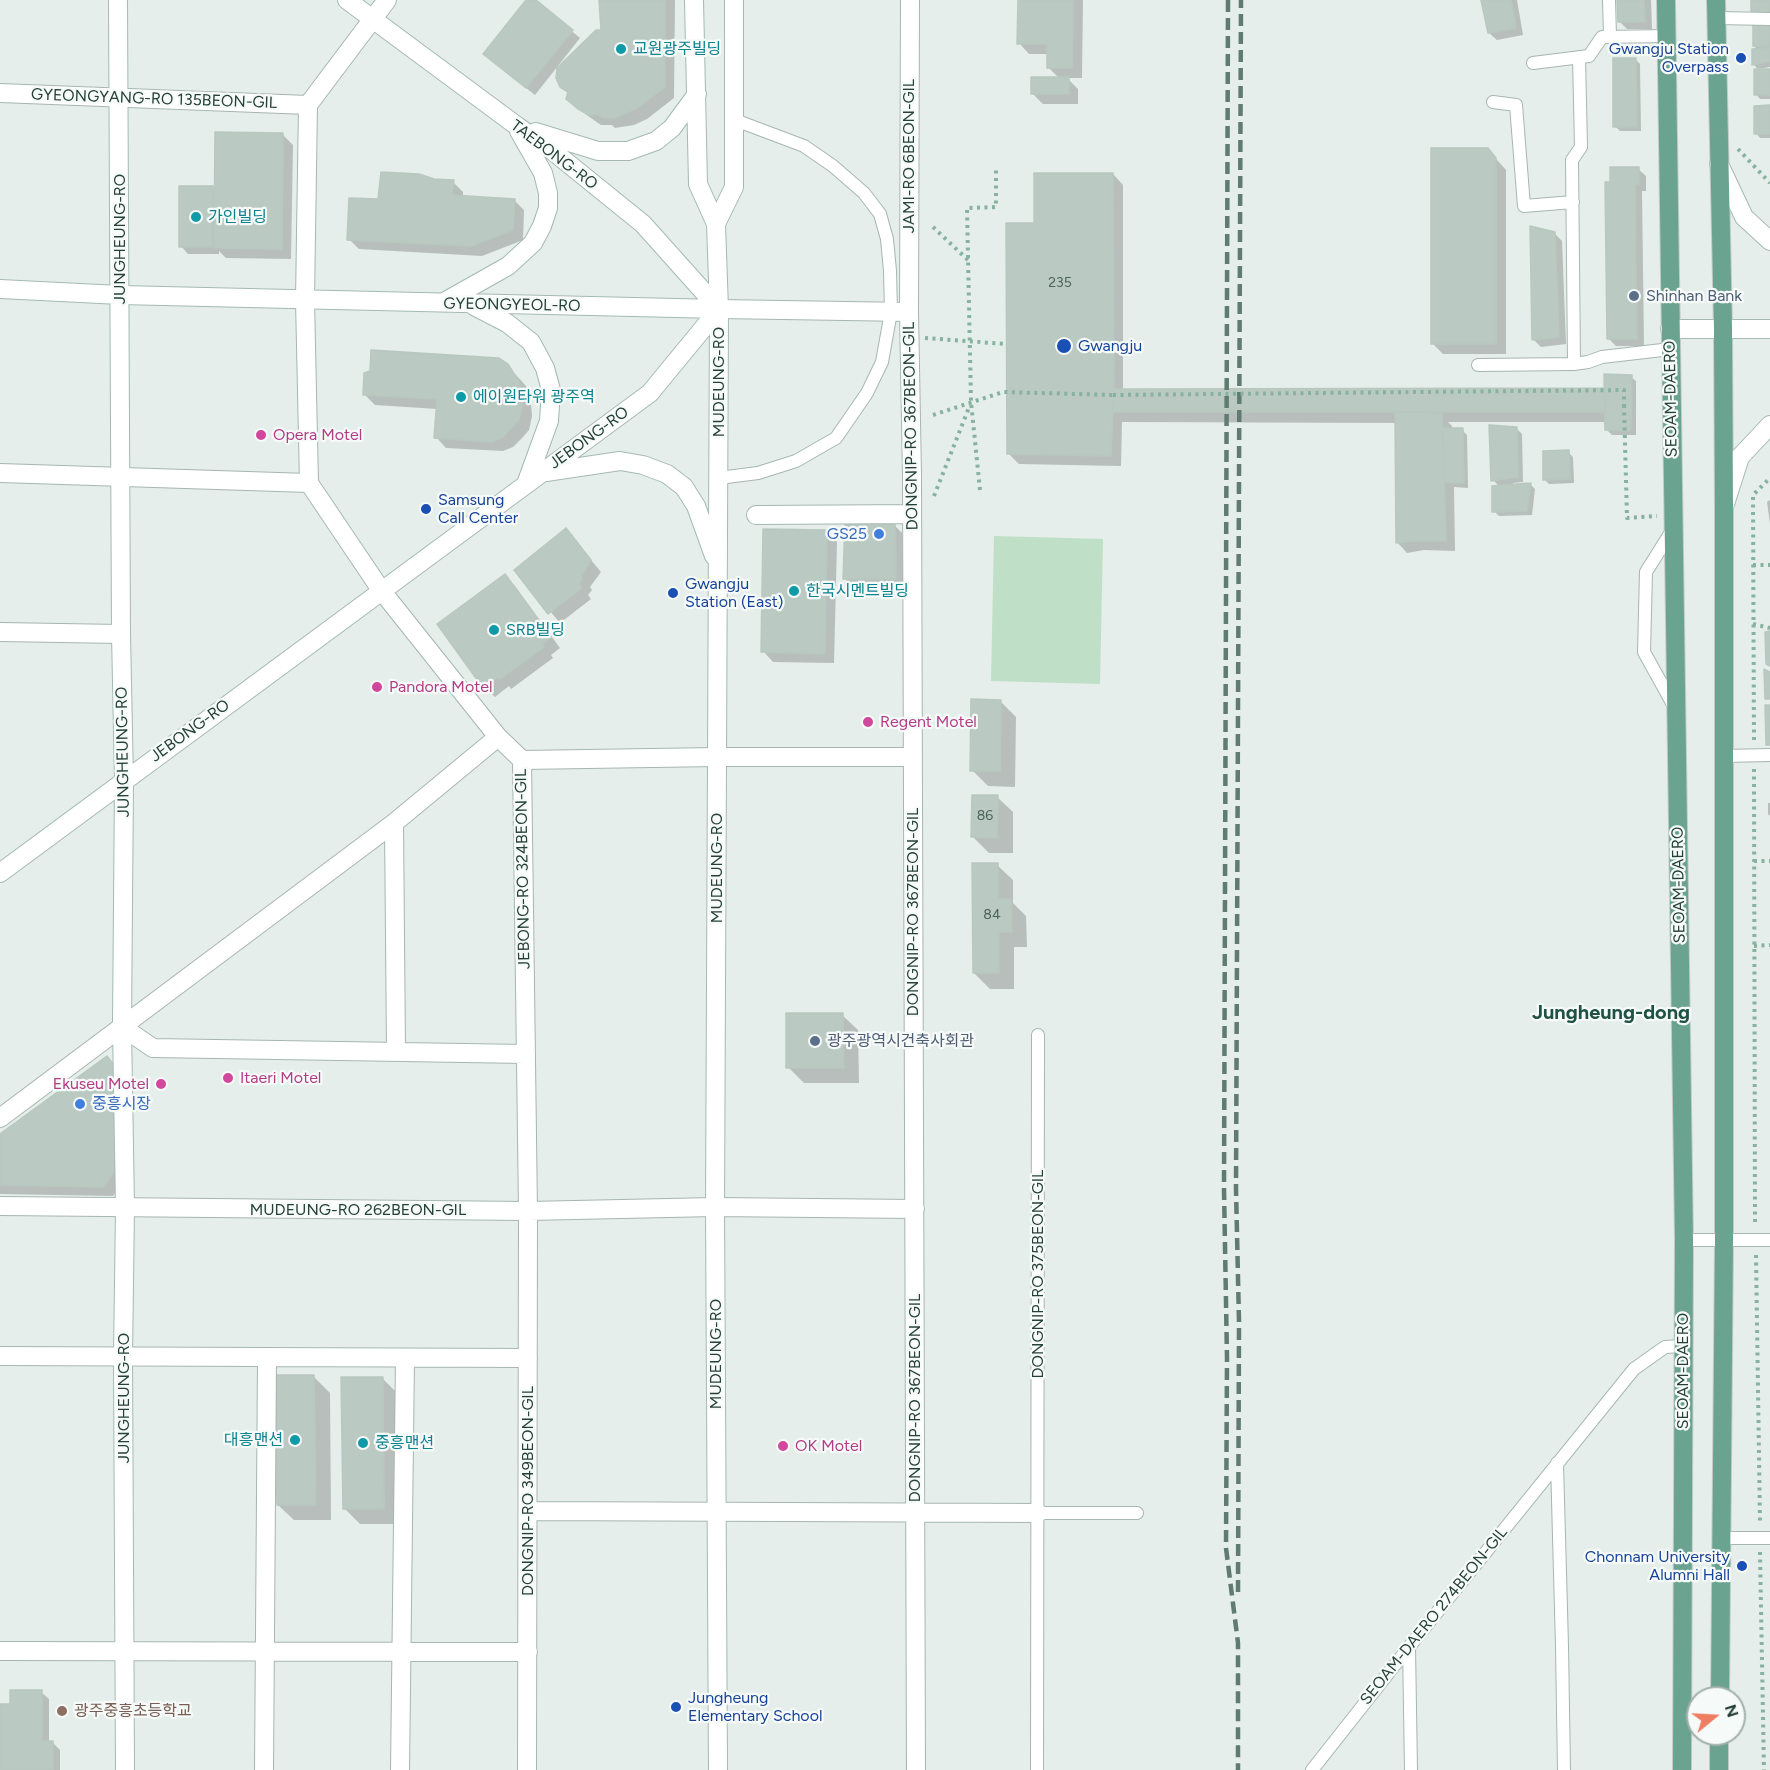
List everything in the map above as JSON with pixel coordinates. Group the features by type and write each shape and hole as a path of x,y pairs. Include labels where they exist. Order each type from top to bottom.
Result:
{"main road":[{"name":"SEOAM-DAERO","path":"1666,0 1684,1240 1682,1770"},
{"path":"1716,0 1723,328 1724,508 1724,1240 1720,1686"},
{"path":"1719,1746 1719,1770"}],"street":[{"name":"JUNGHEUNG-RO","path":"118,0 121,634 124,780 122,1027 125,1208 124,1770"},
{"name":"TAEBONG-RO","path":"347,0 554,152 643,224 719,309"},
{"path":"381,590 309,483 305,300 308,105 387,0"},
{"name":"MUDEUNG-RO","path":"694,0 698,184 716,224 719,309 715,1207 718,1770"},
{"name":"MUDEUNG-RO","path":"716,224 734,187 734,0"},
{"name":"JAMI-RO 6BEON-GIL","path":"900,312 910,0"},
{"name":"GYEONGYANG-RO 135BEON-GIL","path":"0,93 308,105"},
{"path":"517,126 598,151 628,151 656,141 672,128 697,94"},
{"path":"441,303 508,266 533,243 542,226 548,208 548,193 543,173 517,126"},
{"path":"1719,164 1744,217 1770,241"},
{"name":"GYEONGYEOL-RO","path":"0,289 305,300 900,312"},
{"path":"470,304 507,323 531,342 545,368 551,390 549,421 526,484"},
{"name":"JEBONG-RO","path":"0,873 650,393 719,309"},
{"name":"DONGNIP-RO 367BEON-GIL","path":"900,312 910,337 912,514 916,1770"},
{"path":"1670,329 1770,329"},
{"path":"1724,508 1740,457 1770,425"},
{"path":"541,473 620,461 643,465 667,474 684,487 696,506 719,571"},
{"path":"0,473 309,483"},
{"path":"756,515 912,514"},
{"name":"JEBONG-RO 324BEON-GIL","path":"381,590 498,737 522,760 528,1211"},
{"path":"4,636 121,634"},
{"path":"0,1118 394,822 498,737"},
{"path":"522,760 913,757"},
{"path":"394,822 396,1052"},
{"path":"122,1027 153,1048 526,1054"},
{"name":"MUDEUNG-RO 262BEON-GIL","path":"0,1206 528,1211 715,1207 915,1209"},
{"name":"DONGNIP-RO 349BEON-GIL","path":"527,1770 528,1211"},
{"path":"0,1356 528,1358"},
{"path":"264,1770 267,1358"},
{"path":"400,1770 405,1358"},
{"path":"528,1511 915,1512"},
{"name":"DONGNIP-RO 367BEON-GIL","path":"915,1512 1038,1513"},
{"path":"0,1651 528,1652"}],"lane":[{"path":"1610,0 1610,36"},
{"path":"1717,18 1770,18"},
{"path":"1533,63 1589,56 1602,37 1666,36"},
{"path":"1574,364 1572,160 1581,147 1579,57"},
{"path":"1493,102 1516,105 1524,206 1573,202"},
{"path":"719,478 758,473 796,461 836,438 867,393 882,362 900,312 880,214 864,193 833,166 804,146 735,120"},
{"path":"1478,365 1574,364 1602,357 1671,349"},
{"path":"1673,522 1646,572 1644,652 1676,711"},
{"path":"1723,756 1770,755"},
{"name":"DONGNIP-RO 375BEON-GIL","path":"1037,1770 1038,1035"},
{"path":"1684,1240 1770,1240"},
{"name":"SEOAM-DAERO 274BEON-GIL","path":"1312,1770 1634,1369 1665,1347 1683,1346"},
{"path":"1557,1463 1564,1770"},
{"path":"1038,1513 1137,1513"},
{"path":"1721,1538 1765,1538"},
{"path":"1409,1647 1412,1770"}],"path":[{"path":"1734,146 1770,183"},
{"path":"980,490 971,402 967,208 996,207 996,168"},
{"path":"933,228 969,261"},
{"path":"910,337 1006,344"},
{"path":"933,415 1004,392 1113,394 1624,390 1627,518 1673,522"},
{"path":"934,496 971,402"},
{"path":"1764,1770 1765,1538 1755,1240 1753,495 1770,478"},
{"path":"1753,565 1770,565"},
{"path":"1753,624 1770,627"},
{"path":"1754,861 1770,861"},
{"path":"1754,946 1770,945"}],"green space":[{"path":"994,536 1103,539 1100,684 991,681"}],"building":[{"path":"526,0 536,0 573,30 526,88 483,54"},
{"name":"교원광주빌딩","path":"599,0 665,0 665,87 636,109 613,118 590,115 578,109 566,99 568,92 560,87 556,78 557,68 596,30 601,30"},
{"path":"1018,0 1073,0 1072,68 1047,68 1047,44 1017,44"},
{"path":"1481,0 1511,0 1516,28 1488,33"},
{"path":"1617,0 1644,0 1645,22 1618,22"},
{"path":"1751,0 1770,0 1770,13 1751,14"},
{"path":"1753,25 1770,25 1770,46 1753,46"},
{"path":"1770,48 1770,61 1752,65 1752,49"},
{"path":"1613,58 1636,58 1637,127 1613,127"},
{"path":"1754,69 1770,69 1770,95 1754,95"},
{"path":"1031,77 1069,77 1069,94 1031,94"},
{"path":"1770,105 1770,134 1754,134 1754,106"},
{"path":"215,132 283,133 282,249 214,248"},
{"path":"1431,148 1488,148 1496,158 1496,344 1431,344"},
{"path":"1610,167 1639,167 1639,184 1635,184 1637,339 1607,339 1605,182 1610,182"},
{"path":"381,172 419,174 434,179 454,180 452,195 515,199 513,230 471,246 347,240 349,198 378,199"},
{"path":"1034,173 1113,173 1114,379 1111,456 1007,454 1006,223 1034,223"},
{"name":"가인빌딩","path":"179,186 213,186 212,247 179,247"},
{"path":"1530,226 1555,232 1559,337 1532,340"},
{"name":"에이원타워 광주역","path":"371,350 499,358 508,364 519,382 523,405 519,419 503,437 492,442 434,438 437,399 363,395 364,373 370,371"},
{"path":"1604,374 1632,375 1631,431 1605,430"},
{"path":"1605,388 1606,412 1112,412 1114,389"},
{"path":"1395,413 1442,414 1446,541 1396,543"},
{"path":"1489,425 1517,427 1518,477 1491,481"},
{"path":"1443,428 1463,428 1464,483 1444,482"},
{"path":"1569,450 1570,479 1543,480 1543,451"},
{"path":"1531,483 1527,511 1492,512 1492,486"},
{"path":"845,522 895,523 896,579 843,579"},
{"path":"566,528 591,560 581,576 579,584 582,588 548,614 514,570"},
{"name":"한국시멘트빌딩","path":"763,529 827,530 825,654 761,652"},
{"name":"SRB빌딩","path":"505,574 551,637 542,644 544,647 500,679 498,677 483,688 437,624"},
{"path":"1770,631 1770,666 1766,664 1765,632"},
{"path":"1764,669 1770,672 1770,699 1765,699"},
{"path":"971,699 1001,700 1000,771 970,771"},
{"path":"1765,705 1770,705 1770,745 1766,745"},
{"path":"972,795 998,795 997,838 971,837"},
{"path":"972,863 998,863 998,899 1011,899 1012,932 999,932 999,973 973,973"},
{"name":"광주광역시건축사회관","path":"786,1013 843,1013 844,1068 786,1068"},
{"name":"중흥시장","path":"107,1056 120,1073 116,1169 103,1187 0,1185 0,1134"},
{"name":"대흥맨션","path":"275,1375 314,1375 316,1505 277,1505"},
{"name":"중흥맨션","path":"341,1377 383,1377 384,1509 343,1509"},
{"path":"10,1690 42,1690 42,1741 53,1741 53,1770 0,1770 0,1704 10,1704"}],"railway":[{"path":"1228,0 1224,1189 1227,1358 1226,1548 1238,1643 1238,1770"},
{"path":"1238,1592 1239,1322 1236,1189 1241,0"}],"place":[{"name":"교원광주빌딩","path":"621,49"},
{"name":"Gwangju Station Overpass","path":"1741,58"},
{"name":"가인빌딩","path":"196,217"},
{"name":"Shinhan Bank","path":"1634,296"},
{"name":"Gwangju","path":"1064,346"},
{"name":"에이원타워 광주역","path":"461,397"},
{"name":"Opera Motel","path":"261,435"},
{"name":"Samsung Call Center","path":"426,509"},
{"name":"GS25","path":"879,534"},
{"name":"한국시멘트빌딩","path":"794,591"},
{"name":"Gwangju Station (East)","path":"673,593"},
{"name":"SRB빌딩","path":"494,630"},
{"name":"Pandora Motel","path":"377,687"},
{"name":"Regent Motel","path":"868,722"},
{"name":"광주광역시건축사회관","path":"815,1041"},
{"name":"Itaeri Motel","path":"228,1078"},
{"name":"Ekuseu Motel","path":"161,1084"},
{"name":"중흥시장","path":"80,1104"},
{"name":"대흥맨션","path":"295,1440"},
{"name":"중흥맨션","path":"363,1443"},
{"name":"OK Motel","path":"783,1446"},
{"name":"Chonnam University Alumni Hall","path":"1742,1566"},
{"name":"Jungheung Elementary School","path":"676,1707"},
{"name":"광주중흥초등학교","path":"62,1711"}],"district":[{"name":"Jungheung-dong","path":"1611,1013"}]}
